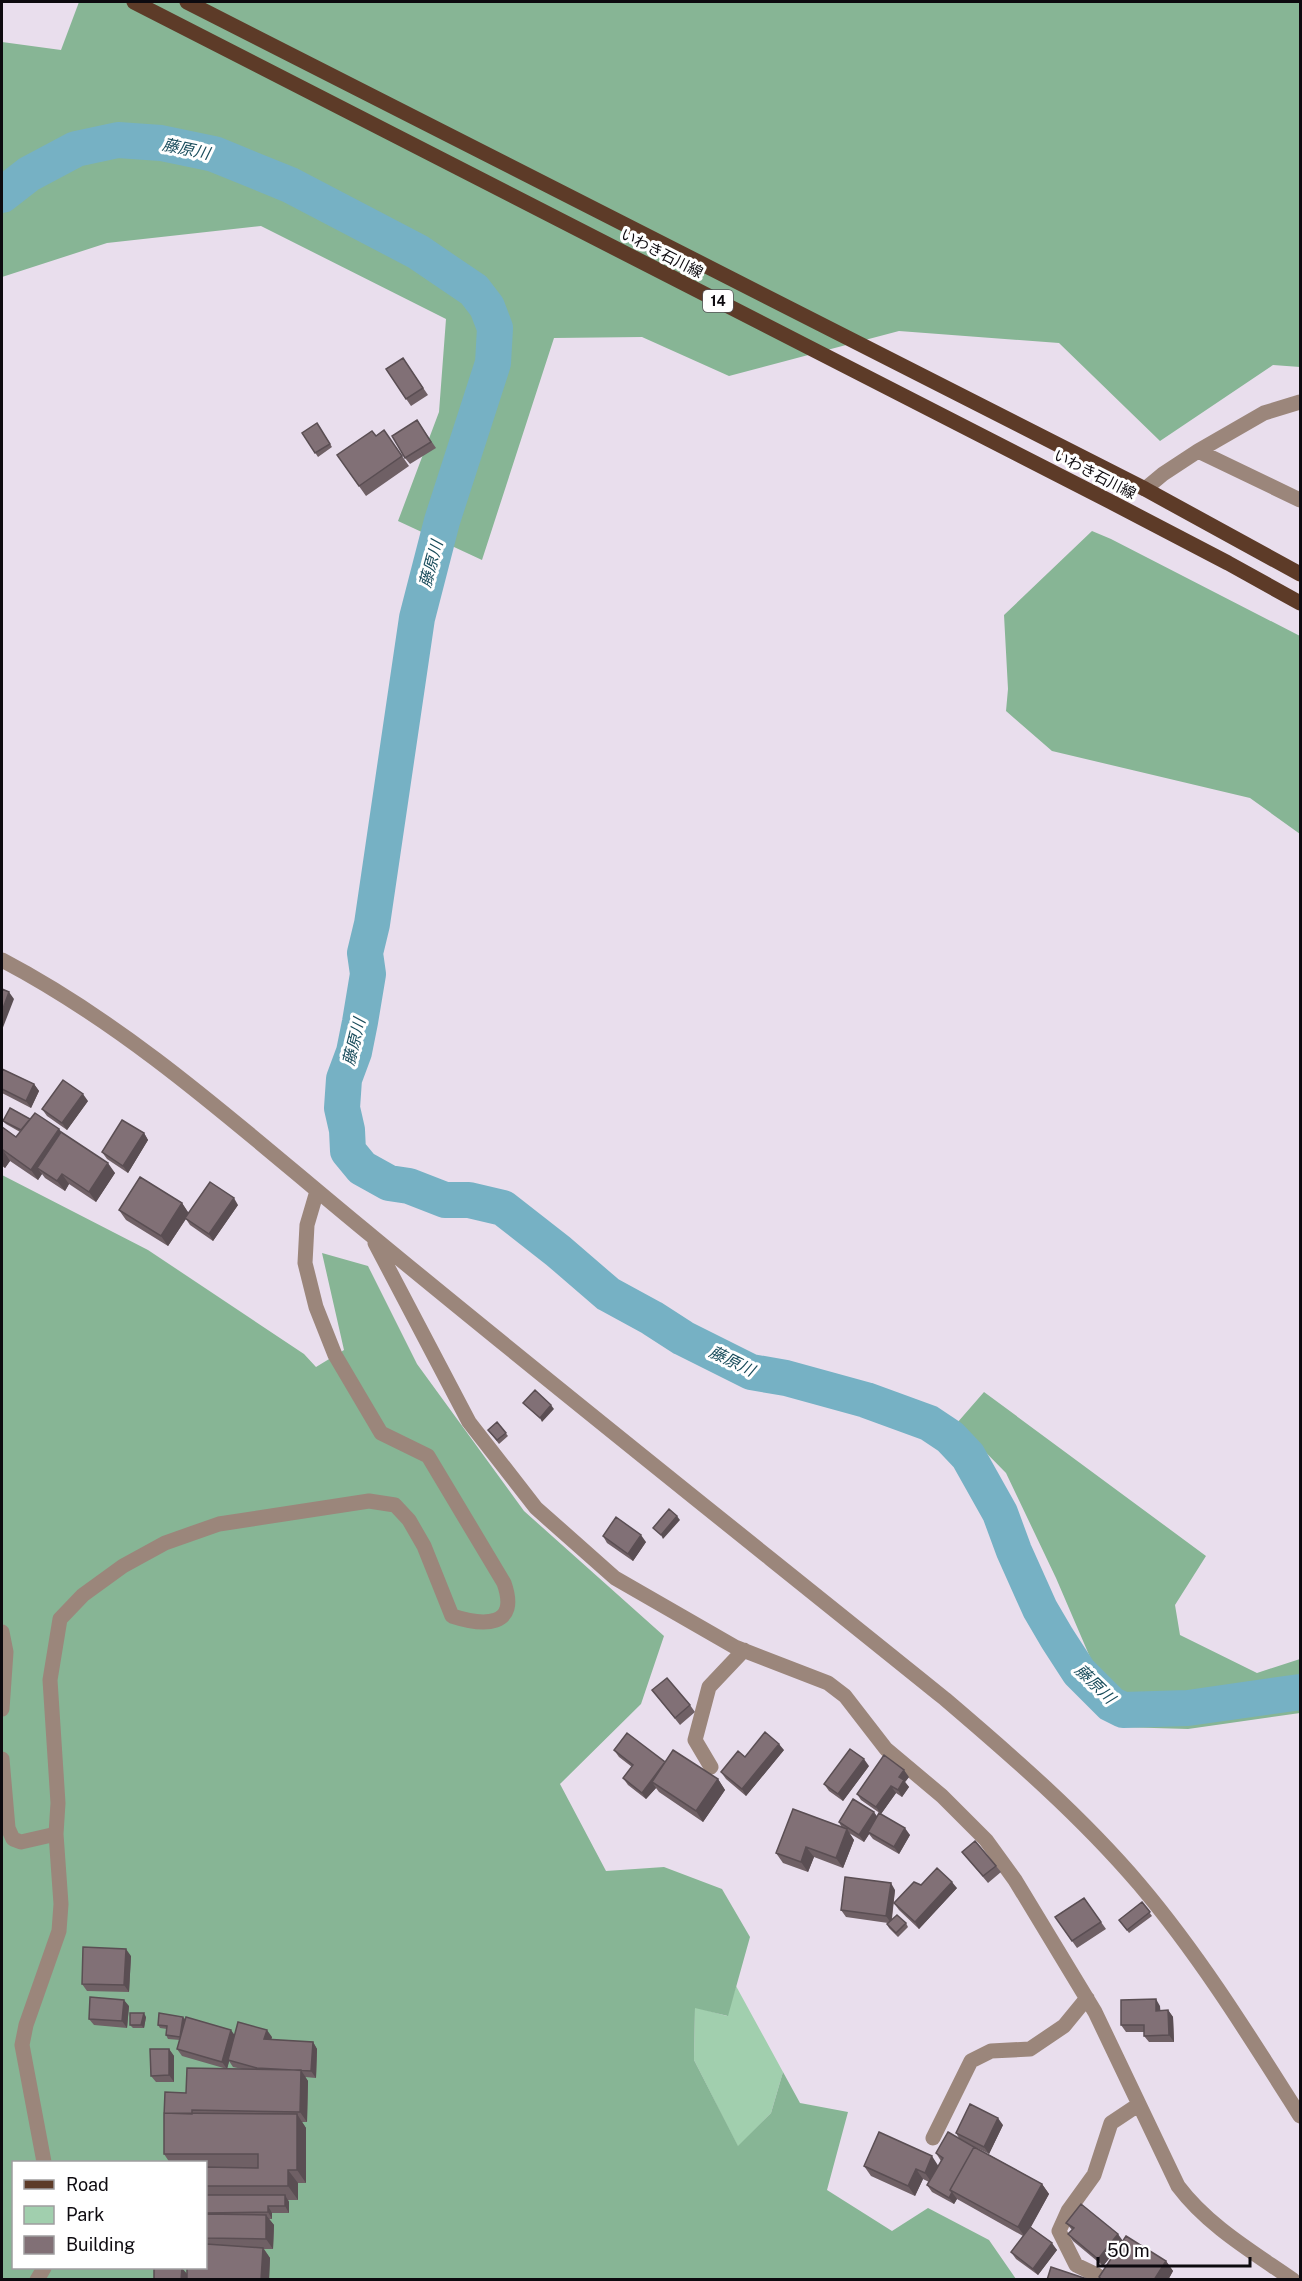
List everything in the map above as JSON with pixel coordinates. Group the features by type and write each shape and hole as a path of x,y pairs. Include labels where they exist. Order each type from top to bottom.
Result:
{"main road":[{"name":"いわき石川線","path":"134,2 1125,509 1300,603"},
{"name":"いわき石川線","path":"187,2 1145,489 1300,574"}],"street":[{"path":"1145,489 1198,451 1264,413 1300,402"},
{"path":"1198,451 1300,500"},
{"path":"2,960 69,1000 156,1059 372,1237 945,1699 1022,1765 1079,1819 1139,1884 1198,1959 1300,2116"},
{"path":"44,2161 22,2044 26,2025 60,1931 61,1904 56,1834 58,1803 50,1680 60,1619 83,1595 123,1566 165,1543 219,1524 369,1500 395,1504 410,1520 424,1546 452,1616 472,1622 493,1621 506,1613 510,1600 504,1583 428,1456 381,1433 335,1355 316,1308 305,1263 307,1225 317,1191"},
{"path":"372,1237 469,1422 536,1508 615,1578 744,1650 828,1683 845,1696 886,1749 942,1797 986,1840 1015,1880 1095,2012 1178,2186 1193,2206 1293,2280"},
{"path":"2,1632 6,1652 2,1709"},
{"path":"711,1767 695,1740 709,1687 744,1650"},
{"path":"2,1759 8,1828 13,1839 21,1842 56,1834"},
{"path":"933,2138 971,2061 991,2051 1029,2049 1064,2025 1087,1998"},
{"path":"1097,2275 1076,2265 1059,2231 1068,2211 1094,2175 1111,2123 1138,2105"}],"green space":[{"path":"79,2 1300,2 1300,367 1273,365 1160,441 1059,343 899,331 729,376 642,337 554,338 482,560 398,521 439,412 446,319 261,226 107,243 2,277 2,42 61,50"},
{"path":"1092,531 1300,636 1300,834 1250,798 1052,751 1006,711 1008,689 1004,615"},
{"path":"2,1175 148,1250 304,1354 316,1367 344,1350 322,1253 368,1266 417,1364 524,1511 664,1636 641,1704 560,1784 606,1871 664,1867 722,1889 750,1937 728,2016 695,2008 694,2060 738,2146 771,2113 783,2072 800,2103 848,2112 827,2190 892,2231 928,2208 989,2240 1016,2279 2,2279"},
{"path":"984,1392 1206,1556 1175,1605 1180,1635 1257,1673 1300,1659 1300,1713 1188,1729 1120,1727 1056,1578 1006,1473 957,1423"},
{"path":"736,1986 783,2072 771,2113 738,2147 694,2060 695,2007 727,2016"}],"building":[{"path":"403,358 423,388 406,399 386,369"},
{"path":"417,420 431,442 405,458 392,436"},
{"path":"317,423 330,444 315,453 302,433"},
{"path":"384,430 402,456 359,486 337,455 372,431 376,436"},
{"path":"2,989 9,992 2,1011"},
{"path":"2,1069 34,1084 26,1101 2,1089"},
{"path":"63,1080 83,1094 62,1123 42,1109"},
{"path":"10,1108 30,1119 21,1130 3,1121"},
{"path":"35,1113 59,1129 31,1170 3,1150 2,1153 2,1127 16,1137"},
{"path":"122,1120 144,1133 123,1166 102,1152"},
{"path":"61,1132 108,1163 89,1192 62,1174 57,1181 37,1168"},
{"path":"140,1177 182,1203 161,1236 119,1210"},
{"path":"210,1182 234,1198 209,1234 185,1218"},
{"path":"535,1390 551,1405 540,1418 523,1403"},
{"path":"497,1422 506,1433 497,1440 488,1430"},
{"path":"669,1509 677,1516 661,1535 653,1528"},
{"path":"616,1517 641,1535 628,1554 603,1536"},
{"path":"667,1678 690,1705 675,1718 652,1690"},
{"path":"765,1732 779,1744 742,1789 721,1772 738,1751 745,1757"},
{"path":"627,1733 665,1762 642,1793 623,1778 633,1765 614,1750"},
{"path":"850,1749 864,1759 838,1794 824,1784"},
{"path":"673,1750 718,1779 696,1811 652,1782"},
{"path":"884,1755 904,1770 899,1777 904,1780 898,1790 891,1786 876,1807 857,1794"},
{"path":"853,1799 874,1812 859,1835 839,1822"},
{"path":"793,1809 847,1829 836,1858 806,1847 801,1862 776,1853"},
{"path":"879,1813 905,1828 894,1847 868,1832"},
{"path":"975,1841 996,1866 983,1876 962,1852"},
{"path":"937,1868 952,1882 915,1922 894,1903 914,1882 921,1885"},
{"path":"845,1877 891,1883 886,1916 841,1910"},
{"path":"1084,1898 1101,1922 1072,1941 1055,1917"},
{"path":"1142,1902 1150,1912 1127,1930 1119,1920"},
{"path":"897,1915 906,1923 896,1933 887,1924"},
{"path":"83,1947 126,1949 124,1985 82,1984"},
{"path":"90,1997 124,2000 122,2021 89,2019"},
{"path":"1156,1999 1156,2011 1168,2010 1169,2035 1144,2036 1144,2025 1121,2025 1121,2000"},
{"path":"130,2013 144,2013 141,2025 130,2025"},
{"path":"159,2013 183,2017 180,2037 166,2035 167,2026 158,2025"},
{"path":"186,2017 231,2030 222,2062 177,2049"},
{"path":"238,2022 267,2030 264,2039 313,2042 311,2071 257,2068 228,2060"},
{"path":"150,2049 169,2049 169,2075 151,2076"},
{"path":"187,2068 301,2070 300,2112 192,2110 192,2114 164,2113 165,2092 186,2093"},
{"path":"970,2104 998,2118 984,2147 956,2133"},
{"path":"164,2113 297,2114 297,2170 288,2170 288,2186 207,2186 207,2167 258,2168 258,2154 164,2154"},
{"path":"879,2132 932,2156 925,2173 916,2169 908,2186 864,2166"},
{"path":"948,2132 974,2147 950,2190 952,2192 949,2198 927,2185 943,2158 936,2153"},
{"path":"974,2147 1042,2184 1018,2227 950,2190"},
{"path":"207,2195 285,2195 285,2206 268,2206 268,2212 207,2213"},
{"path":"1081,2204 1118,2234 1098,2259 1068,2234 1074,2228 1066,2223"},
{"path":"207,2214 266,2215 266,2239 207,2238"},
{"path":"1030,2227 1052,2243 1033,2269 1011,2252"},
{"path":"1126,2236 1166,2261 1154,2280 1102,2280 1099,2277"},
{"path":"207,2244 263,2248 261,2280 187,2280 187,2269 207,2269"},
{"path":"1051,2267 1090,2280 1047,2280"},
{"path":"154,2269 182,2269 181,2280 154,2280"}],"waterway":[{"name":"藤原川","path":"2,195 29,174 76,149 118,140 161,143 214,154 290,185 418,252 474,290 487,307 495,328 493,363 442,521 417,618 372,924 365,953 368,974 354,1052 344,1079 342,1108 347,1130 348,1151 362,1168 389,1183 409,1186 445,1200 469,1200 503,1208 608,1294 683,1338 751,1372 786,1378 866,1400 929,1423 950,1437 968,1456 1000,1513 1040,1609 1057,1638 1079,1672 1111,1704 1123,1710 1188,1708 1300,1692"}]}
